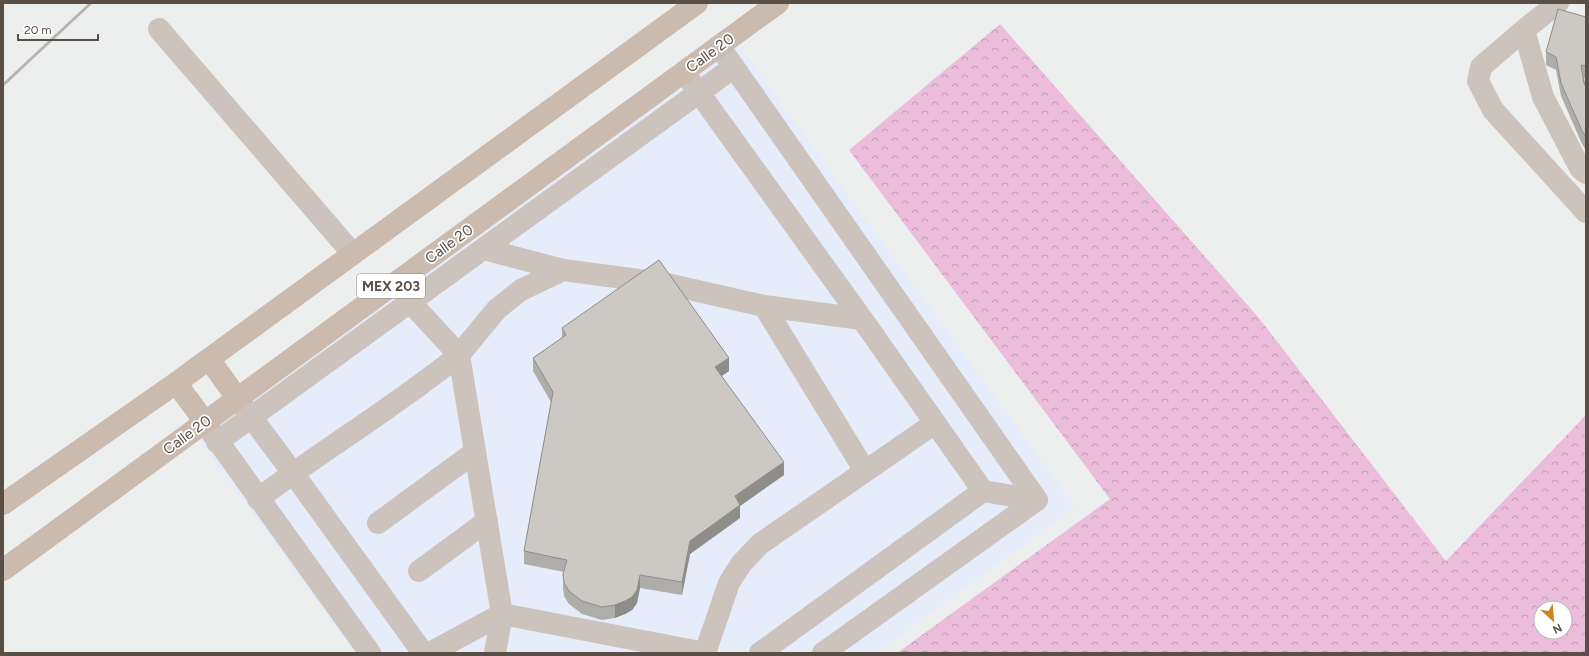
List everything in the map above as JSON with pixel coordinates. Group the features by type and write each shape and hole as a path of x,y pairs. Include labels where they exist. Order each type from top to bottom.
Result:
{"main road":[{"name":"MEX 203","path":"3,504 176,383 697,3"},
{"name":"Calle 20","path":"3,570 778,3"},
{"path":"209,359 237,398"},
{"path":"176,383 205,422"}],"street":[{"path":"1558,3 1481,67 1478,81 1493,110 1586,212"},
{"path":"159,29 353,254"},
{"path":"1524,30 1543,98 1580,168 1586,172"},
{"path":"719,46 1037,500"},
{"path":"218,442 699,94 734,67"},
{"path":"684,72 862,318 983,491 1037,500"},
{"path":"484,249 563,270 646,281"},
{"path":"258,498 431,378 459,355 497,309 521,290 563,270"},
{"path":"667,284 764,306 862,318"},
{"path":"410,302 459,355 502,614 495,653"},
{"path":"764,306 865,471"},
{"path":"237,398 423,653"},
{"path":"205,422 370,653"},
{"path":"430,653 502,614 658,649 705,653 729,584 741,564 760,544 935,423"},
{"path":"378,523 475,452"},
{"path":"760,653 983,491"},
{"path":"823,653 1037,500"},
{"path":"419,570 487,521"}],"shaded area":[{"path":"736,41 1076,507 876,653 354,653 194,434"}],"green space":[{"path":"1000,24 1259,318 1446,561 1586,415 1586,653 897,653 1110,499 849,150"}],"building":[{"path":"1558,9 1586,17 1586,66 1581,65 1586,87 1586,137 1561,83 1556,57 1546,52"},
{"path":"659,260 729,358 715,367 784,462 735,496 740,505 690,541 682,582 640,575 637,590 632,597 615,605 602,607 582,601 569,591 564,583 563,574 567,560 524,551 553,392 533,358 566,335 562,328"}],"railway":[{"path":"3,85 91,3"}]}
